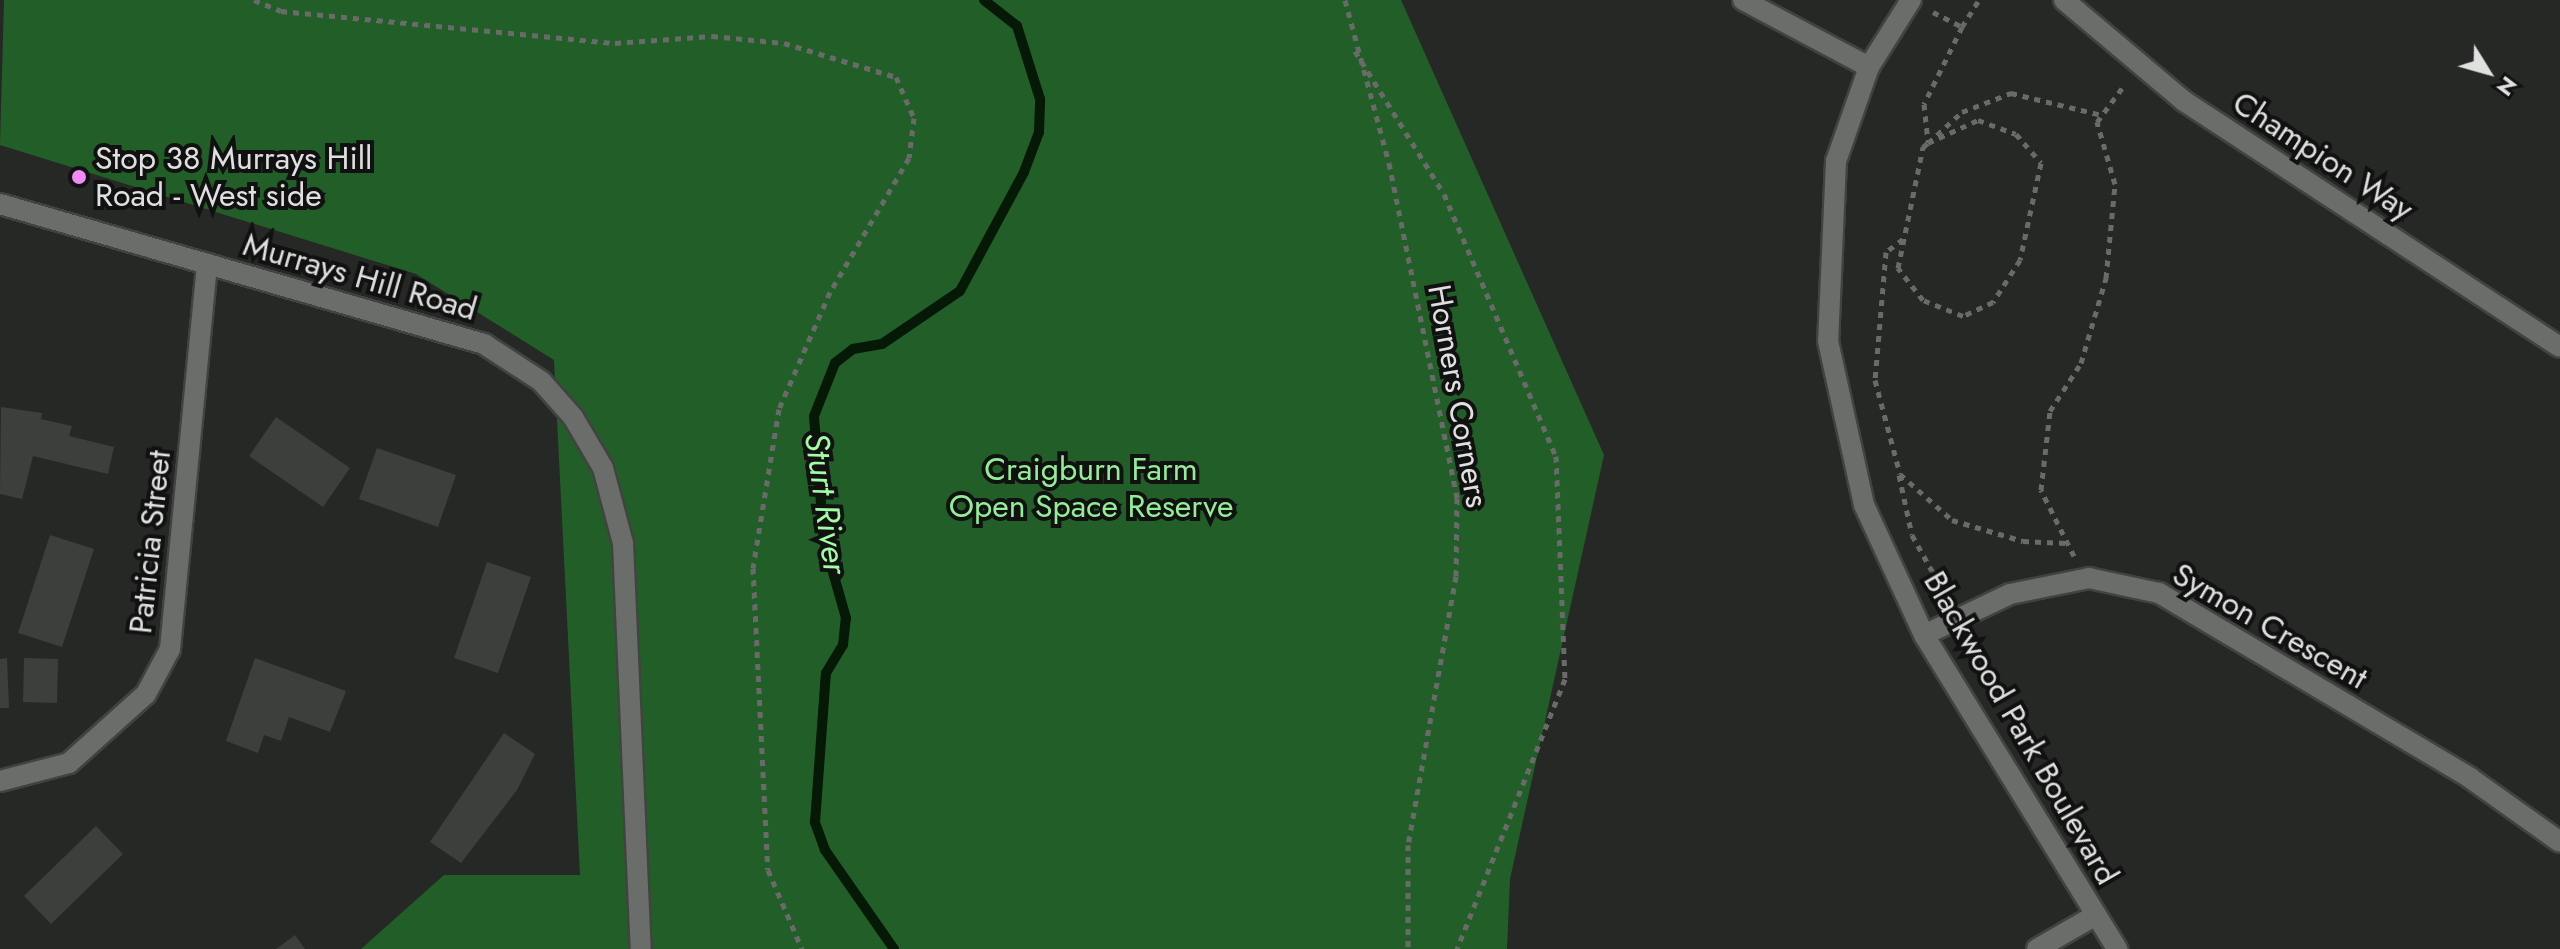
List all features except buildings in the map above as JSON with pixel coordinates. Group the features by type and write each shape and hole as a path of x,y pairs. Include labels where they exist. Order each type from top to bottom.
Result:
{"street":[{"path":"1743,0 1869,67"},
{"name":"Blackwood Park Boulevard","path":"1911,0 1869,67 1836,161 1828,341 1864,505 1924,635 2117,949"},
{"name":"Champion Way","path":"2064,0 2184,101 2560,347"},
{"name":"Murrays Hill Road","path":"0,204 484,344 541,381 573,417 603,468 623,543 641,949"},
{"name":"Patricia Street","path":"0,781 69,763 146,694 170,649 207,264"},
{"name":"Symon Crescent","path":"1924,635 2010,594 2089,578 2159,593 2470,778 2560,842"},
{"path":"2037,949 2096,915"}],"path":[{"path":"254,0 281,11 615,43 712,36 784,43 896,77 914,118 909,158 830,292 779,409 753,568 768,870 802,949"},
{"name":"Horners Corners","path":"1345,0 1355,51 1389,163 1457,498 1456,576 1408,845 1408,949"},
{"path":"1928,143 1978,120 2016,134 2041,163 2035,213 2020,260 1993,302 1963,316 1923,300 1898,268 1928,143 1924,104 1962,27 1979,0"},
{"path":"1933,12 1962,27"},
{"path":"1355,51 1444,194 1556,456 1565,679 1457,949"},
{"path":"2106,582 2074,556 2041,490 2050,411 2081,363 2106,278 2115,184 2097,122 2140,64"},
{"path":"1928,143 1962,112 2011,93 2102,115"},
{"path":"1904,239 1886,252 1875,380 1912,535 1932,571 1967,595"},
{"path":"1898,469 1952,520 2023,541 2066,543"},
{"path":"2061,560 2074,556"}],"green space":[{"name":"Craigburn Farm Open Space Reserve","path":"4,0 1401,0 1604,455 1510,879 1507,949 361,949 444,875 580,875 554,360 416,274 0,145"}],"waterway":[{"name":"Sturt River","path":"894,949 825,850 815,822 826,673 843,645 846,618 824,541 814,416 835,363 853,349 882,344 960,291 1024,172 1039,132 1040,99 1017,26 984,0"}],"place":[{"name":"Stop 38 Murrays Hill Road - West side","path":"79,177"}]}
